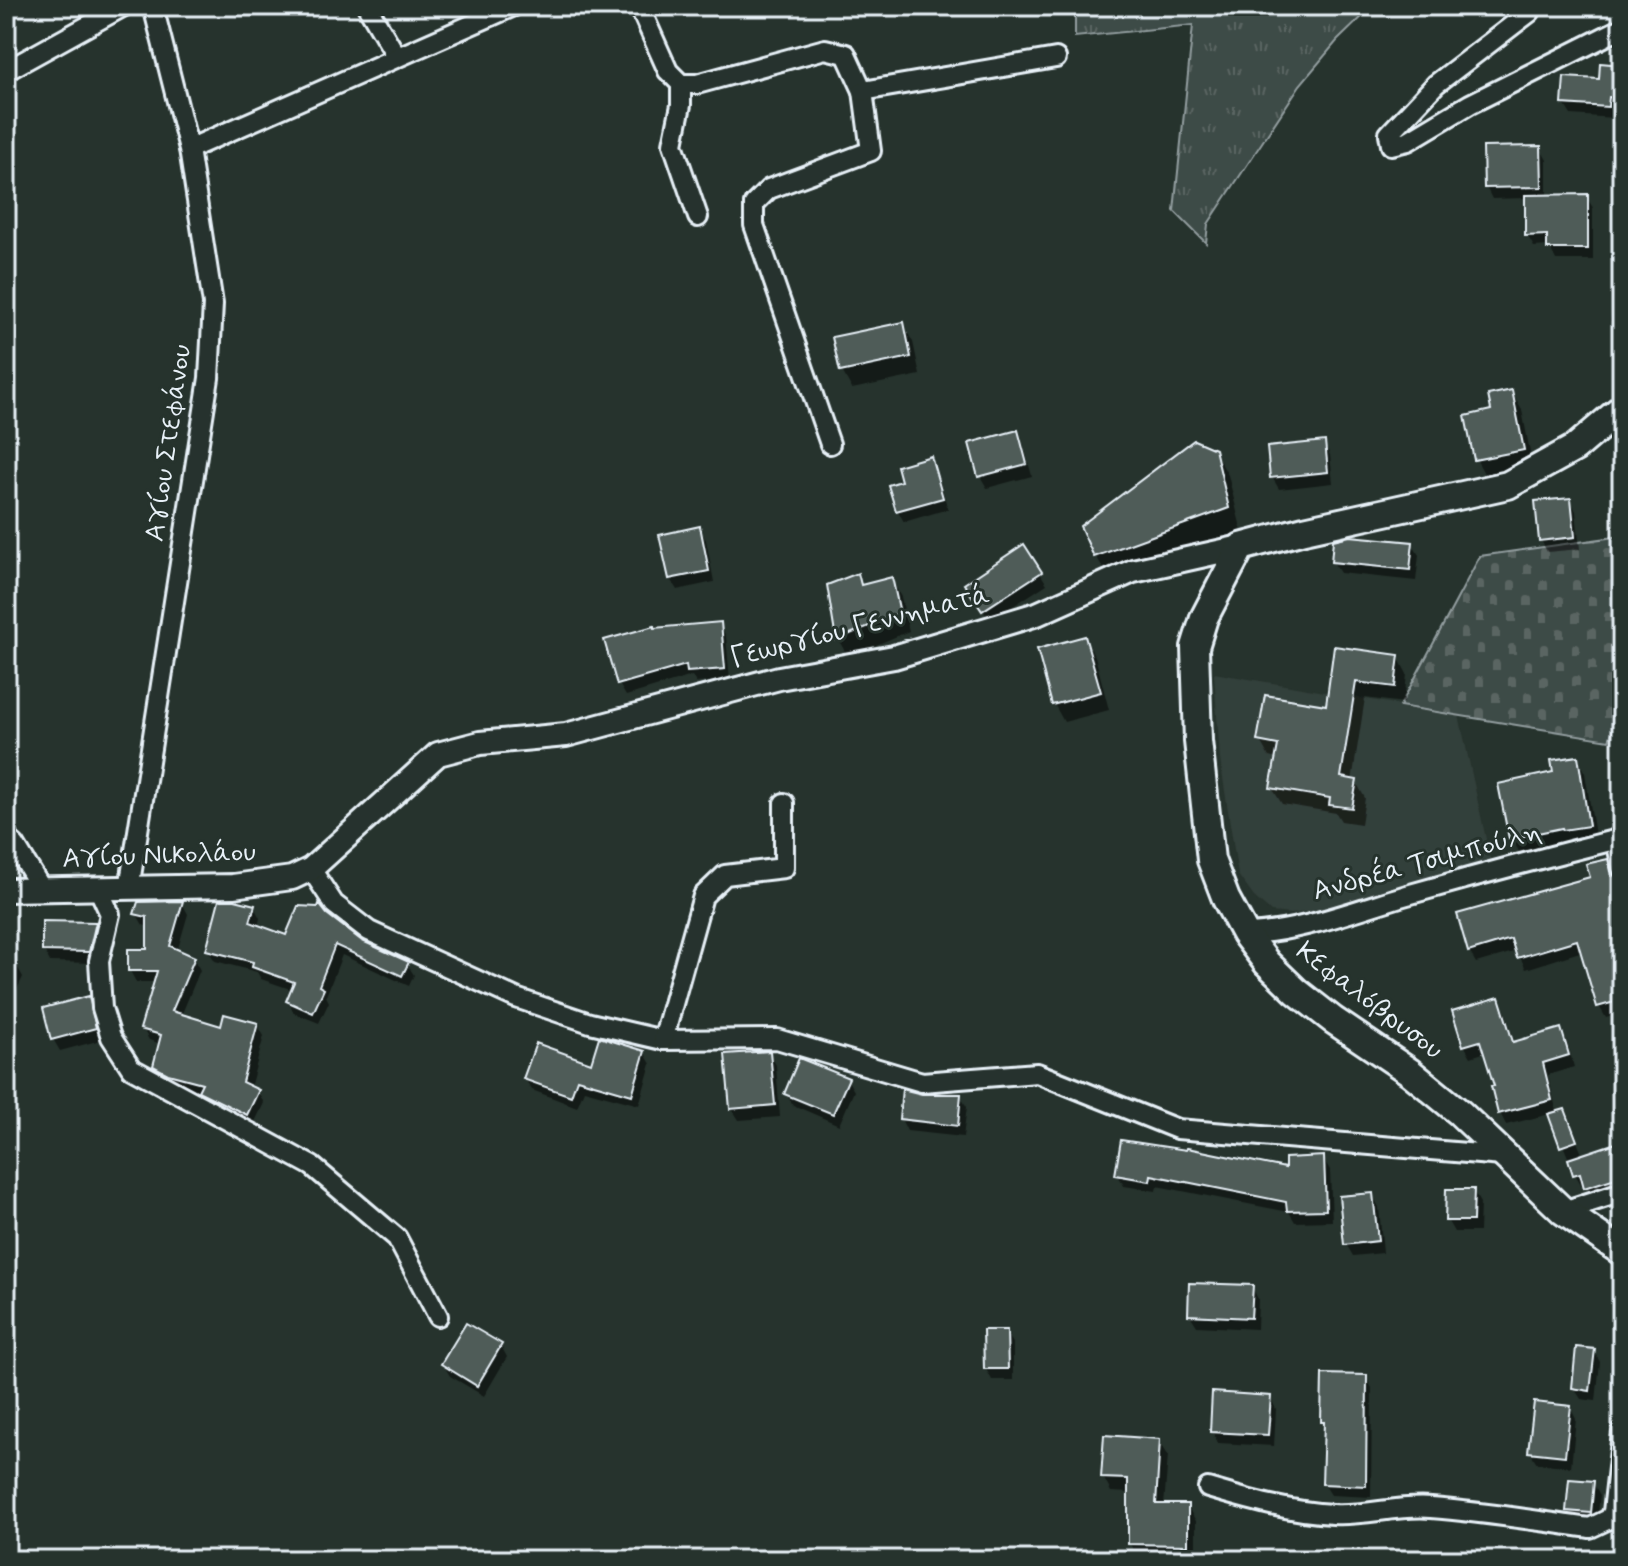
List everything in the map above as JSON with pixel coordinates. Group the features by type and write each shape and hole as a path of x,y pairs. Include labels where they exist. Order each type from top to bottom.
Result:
{"main road":[{"name":"Γεωργίου Γεννηματά","path":"1241,547 1508,485 1575,448 1622,408"},
{"name":"Κεφαλόβρυσου","path":"1241,547 1204,618 1195,647 1195,679 1198,741 1211,860 1222,890 1245,934 1267,963 1296,991 1410,1072 1460,1113 1563,1211 1622,1252"}],"street":[{"path":"6,71 124,6"},
{"name":"Αγίου Στεφάνου","path":"129,889 209,378 213,304 189,149 153,6"},
{"path":"367,6 397,57"},
{"path":"189,149 514,6"},
{"path":"639,6 668,71 681,84 697,84 825,49 846,54 863,91 871,151 769,189 754,204 754,225 830,444"},
{"path":"1530,12 1426,92 1389,134 1391,145 1408,141 1470,104 1622,28"},
{"path":"863,91 1056,58"},
{"path":"681,84 681,105 673,144 698,217"},
{"name":"Γεωργίου Γεννηματά","path":"311,869 438,754 480,743 566,735 779,678 894,657 1037,614 1133,571 1241,547"},
{"path":"663,1040 703,896 725,875 784,868 784,803"},
{"path":"6,837 15,845 43,891"},
{"path":"1619,839 1622,868"},
{"name":"Ανδρέα Τσιμπούλη","path":"1245,934 1263,934 1303,926 1437,886 1619,839"},
{"path":"311,869 334,904 369,931 516,998 590,1023 663,1040 777,1039 922,1082 1037,1073 1177,1129 1503,1156"},
{"name":"Αγίου Νικολάου","path":"6,890 99,890 264,883 292,878 311,869"},
{"path":"99,890 110,914 99,961 102,1008 111,1037 131,1068 312,1166 397,1238 438,1316"},
{"path":"1563,1211 1622,1192"},
{"path":"1208,1488 1310,1512 1349,1514 1432,1508 1590,1528 1609,1519 1613,1512 1622,1432"}],"shaded area":[{"path":"1214,673 1459,715 1491,862 1323,910 1291,914 1271,912 1254,897 1238,875 1220,759"}],"green space":[{"path":"1075,6 1361,6 1366,13 1337,41 1300,85 1208,224 1206,243 1174,211 1193,25 1075,37"},
{"path":"1622,536 1622,706 1609,740 1400,706 1480,556"}],"building":[{"path":"1600,63 1622,65 1622,98 1609,97 1608,107 1562,104 1564,77 1599,79"},
{"path":"1541,146 1542,187 1484,188 1483,147"},
{"path":"1588,194 1588,249 1547,249 1547,235 1525,236 1525,195"},
{"path":"904,322 911,357 840,372 832,337"},
{"path":"1512,390 1524,450 1474,460 1465,416 1491,410 1488,395"},
{"path":"1018,430 1027,464 978,477 969,443"},
{"path":"1194,440 1215,449 1229,508 1094,557 1080,526"},
{"path":"1325,441 1328,472 1270,478 1267,447"},
{"path":"931,456 943,498 896,511 888,485 901,481 897,466"},
{"path":"1571,498 1575,537 1539,541 1535,501"},
{"path":"700,526 709,571 669,579 659,535"},
{"path":"1350,536 1413,542 1410,570 1331,562 1333,540"},
{"path":"1024,544 1042,572 982,611 964,584"},
{"path":"858,573 861,585 892,577 900,613 836,640 827,585"},
{"path":"721,622 725,669 687,672 686,665 617,685 604,640 654,626"},
{"path":"1085,636 1101,692 1052,705 1037,649"},
{"path":"1334,646 1399,655 1395,687 1356,682 1341,777 1357,780 1352,808 1329,805 1330,798 1270,788 1278,745 1257,741 1265,695 1326,705"},
{"path":"1578,756 1589,826 1509,839 1498,784 1553,772 1551,760"},
{"path":"1608,859 1616,878 1622,910 1622,1000 1597,1007 1577,940 1517,958 1511,939 1468,952 1457,914 1590,877 1586,864"},
{"path":"219,900 255,905 250,922 286,935 298,906 318,907 319,904 362,941 409,962 402,976 335,945 319,986 324,989 313,1013 286,1001 294,982 252,967 253,962 206,950"},
{"path":"183,901 170,946 195,957 172,1011 221,1026 224,1014 258,1023 242,1082 259,1090 247,1115 198,1091 202,1083 168,1074 153,1066 161,1035 140,1029 157,971 128,971 128,949 147,949 147,917 134,914 138,902"},
{"path":"42,921 96,922 89,952 42,951"},
{"path":"89,996 96,1028 51,1040 43,1008"},
{"path":"1499,997 1513,1042 1561,1028 1569,1055 1543,1063 1552,1100 1498,1114 1491,1086 1494,1086 1480,1041 1463,1046 1452,1011"},
{"path":"599,1037 645,1051 632,1095 577,1079 571,1096 523,1079 536,1043 591,1063"},
{"path":"770,1051 775,1105 730,1109 725,1054"},
{"path":"799,1058 849,1078 833,1114 784,1094"},
{"path":"902,1089 922,1094 961,1094 958,1126 899,1119"},
{"path":"1565,1109 1577,1141 1560,1147 1548,1114"},
{"path":"1121,1140 1187,1148 1285,1168 1285,1158 1324,1156 1326,1210 1287,1211 1286,1202 1151,1175 1150,1181 1115,1175"},
{"path":"1622,1141 1622,1176 1584,1188 1580,1173 1573,1175 1568,1159"},
{"path":"1446,1189 1474,1189 1473,1221 1445,1221"},
{"path":"1373,1193 1378,1241 1344,1245 1339,1196"},
{"path":"1189,1283 1253,1285 1251,1318 1188,1315"},
{"path":"466,1323 502,1344 477,1386 441,1364"},
{"path":"983,1330 1007,1330 1008,1369 984,1369"},
{"path":"1576,1347 1595,1349 1590,1391 1572,1388"},
{"path":"1322,1374 1367,1375 1366,1486 1322,1484"},
{"path":"1212,1392 1271,1396 1268,1435 1210,1432"},
{"path":"1534,1402 1571,1406 1565,1456 1528,1452"},
{"path":"1104,1435 1160,1439 1156,1504 1188,1504 1188,1545 1128,1544 1128,1479 1101,1478"},
{"path":"1569,1479 1594,1481 1591,1513 1566,1511"}]}
